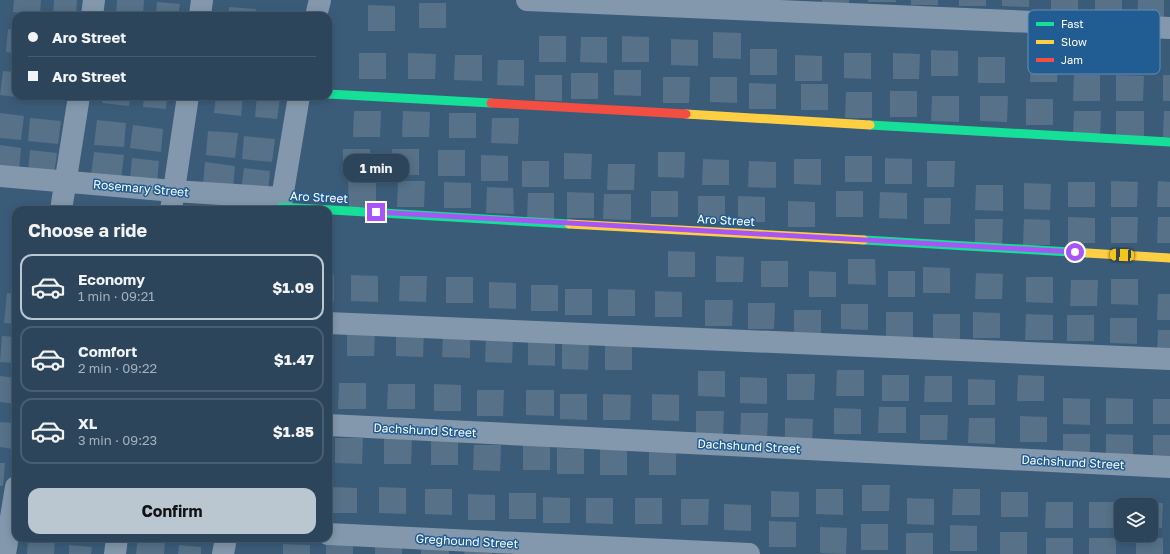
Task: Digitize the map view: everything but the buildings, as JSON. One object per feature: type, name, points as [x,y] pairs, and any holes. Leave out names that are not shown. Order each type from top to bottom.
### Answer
[{"type":"street","points":[[92,12],[94,0]]},
{"type":"street","points":[[200,12],[202,0]]},
{"type":"street","points":[[317,12],[320,0]]},
{"type":"street","points":[[527,0],[1028,22]]},
{"type":"street","points":[[1160,28],[1170,28]]},
{"type":"street","points":[[332,94],[1170,142]]},
{"type":"street","points":[[62,206],[78,100]]},
{"type":"street","points":[[172,200],[187,100]]},
{"type":"street","points":[[281,205],[298,100]]},
{"type":"street","name":"Rosemary Street","points":[[0,176],[66,181],[172,200],[281,205]]},
{"type":"street","name":"Aro Street","points":[[281,205],[298,206]]},
{"type":"street","name":"Aro Street","points":[[332,208],[1170,258]]},
{"type":"street","points":[[332,323],[1170,359]]},
{"type":"street","name":"Dachshund Street","points":[[332,425],[1170,467]]},
{"type":"street","points":[[5,554],[12,511]]},
{"type":"street","name":"Greghound Street","points":[[332,534],[749,554]]},
{"type":"street","points":[[114,554],[116,542]]},
{"type":"street","points":[[223,554],[225,542]]},
{"type":"traffic: fast","points":[[332,94],[491,103]]},
{"type":"traffic: fast","points":[[870,125],[1170,142]]},
{"type":"traffic: fast","points":[[332,210],[569,224]]},
{"type":"traffic: fast","points":[[864,240],[1087,253]]},
{"type":"traffic: slow","points":[[686,114],[870,125]]},
{"type":"traffic: slow","points":[[569,224],[864,240]]},
{"type":"traffic: slow","points":[[1087,253],[1170,258]]},
{"type":"traffic: jam","points":[[491,103],[686,114]]},
{"type":"route","points":[[376,212],[1075,252]]}]
